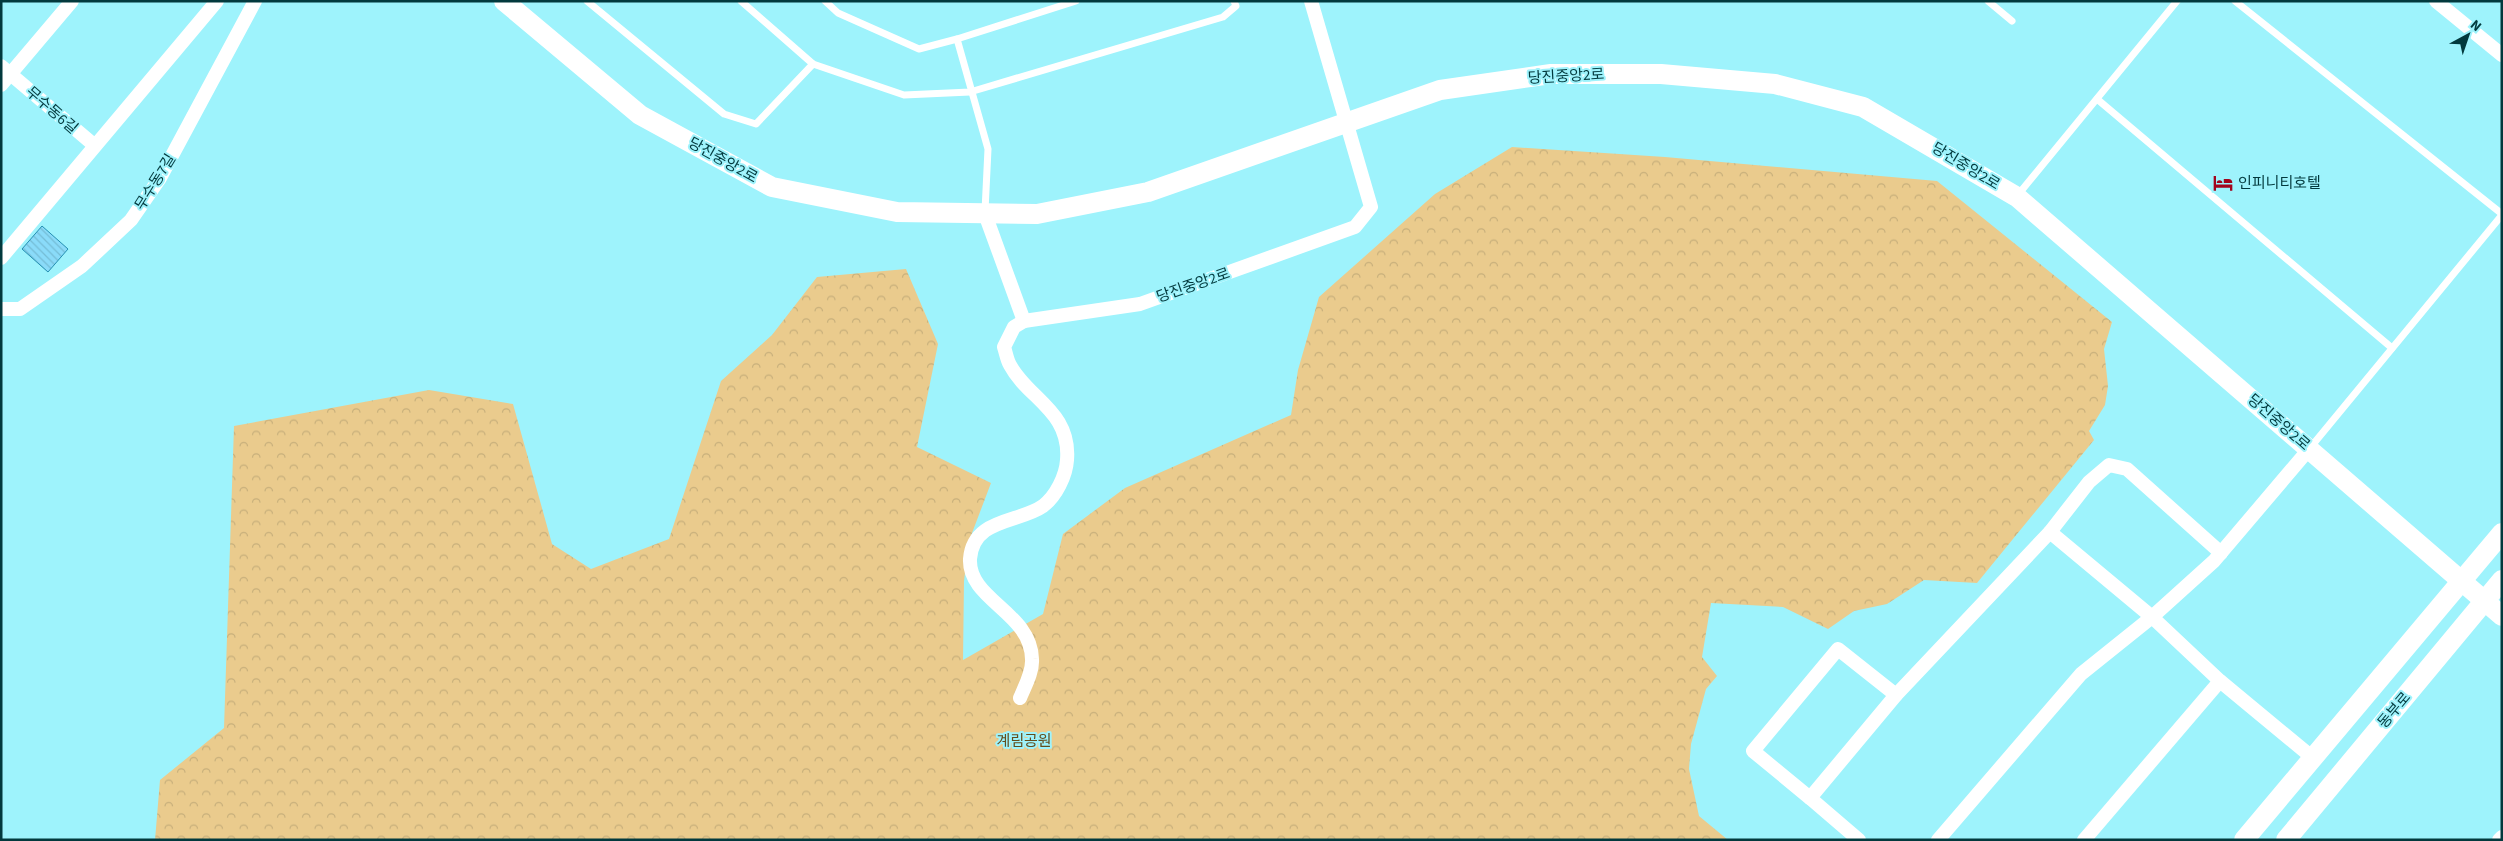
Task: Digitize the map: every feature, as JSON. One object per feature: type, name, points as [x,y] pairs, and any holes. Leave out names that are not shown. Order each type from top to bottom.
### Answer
[{"type":"street","points":[[1,85],[6,70],[72,1]]},
{"type":"street","points":[[1,258],[94,145],[217,1]]},
{"type":"street","name":"무수동7길","points":[[1,309],[20,309],[82,266],[131,220],[160,178],[255,1]]},
{"type":"street","name":"당진중앙2로","points":[[504,1],[640,115],[772,187],[897,212],[1037,214],[1148,192],[1440,90],[1551,74],[1660,74],[1775,84],[1863,107],[2017,197],[2310,448],[2502,616]]},
{"type":"street","points":[[1311,1],[1345,122]]},
{"type":"street","points":[[2436,1],[2502,55]]},
{"type":"street","name":"무수동6길","points":[[6,70],[94,145]]},
{"type":"street","name":"당진중앙2로","points":[[1024,321],[1140,304],[1355,228],[1371,207],[1345,122]]},
{"type":"street","points":[[985,214],[1024,321],[1014,327],[1004,347],[1010,365],[1061,423],[1068,458],[1065,474],[1057,490],[1042,506],[990,527],[977,539],[970,558],[973,575],[981,590],[1011,614],[1028,641],[1032,658],[1029,676],[1020,698]]},
{"type":"street","points":[[1938,840],[2081,674],[2152,617],[2221,552],[2310,448]]},
{"type":"street","points":[[1810,798],[1896,695],[2050,532],[2089,482],[2109,465],[2127,469],[2221,552]]},
{"type":"street","points":[[2050,532],[2152,617],[2220,681],[2313,758]]},
{"type":"street","points":[[2244,840],[2502,533]]},
{"type":"street","name":"동부로","points":[[2286,840],[2502,580]]},
{"type":"street","points":[[1859,840],[1753,751],[1838,649],[1896,695]]},
{"type":"street","points":[[2084,840],[2220,681]]},
{"type":"street","points":[[2499,840],[2502,837]]},
{"type":"lane","points":[[587,1],[724,114],[756,124],[814,64]]},
{"type":"lane","points":[[741,1],[814,64],[904,95],[970,92],[1223,18],[1236,6],[1234,1]]},
{"type":"lane","points":[[825,1],[838,13],[919,49],[1076,1]]},
{"type":"lane","points":[[1988,1],[2012,21]]},
{"type":"lane","points":[[2017,197],[2177,1]]},
{"type":"lane","points":[[2234,1],[2502,215],[2310,448]]},
{"type":"lane","points":[[956,39],[988,149],[985,214]]},
{"type":"lane","points":[[2097,99],[2392,348]]},
{"type":"green space","name":"계림공원","points":[[1512,147],[1665,157],[1937,181],[2112,322],[2104,349],[2108,386],[2105,405],[2089,431],[2094,440],[1977,583],[1924,580],[1887,604],[1854,611],[1828,629],[1783,607],[1711,603],[1702,657],[1717,676],[1706,689],[1691,744],[1689,769],[1699,816],[1728,840],[155,840],[160,780],[224,728],[234,426],[429,390],[513,404],[552,544],[591,569],[669,539],[721,381],[772,335],[817,277],[906,269],[938,344],[917,447],[991,483],[969,541],[964,581],[963,660],[1043,614],[1063,534],[1125,488],[1291,415],[1298,370],[1319,297],[1435,194]]},
{"type":"building","points":[[42,226],[68,249],[48,272],[22,249]]},
{"type":"place","name":"인피니티호텔","points":[[2223,183]]}]
